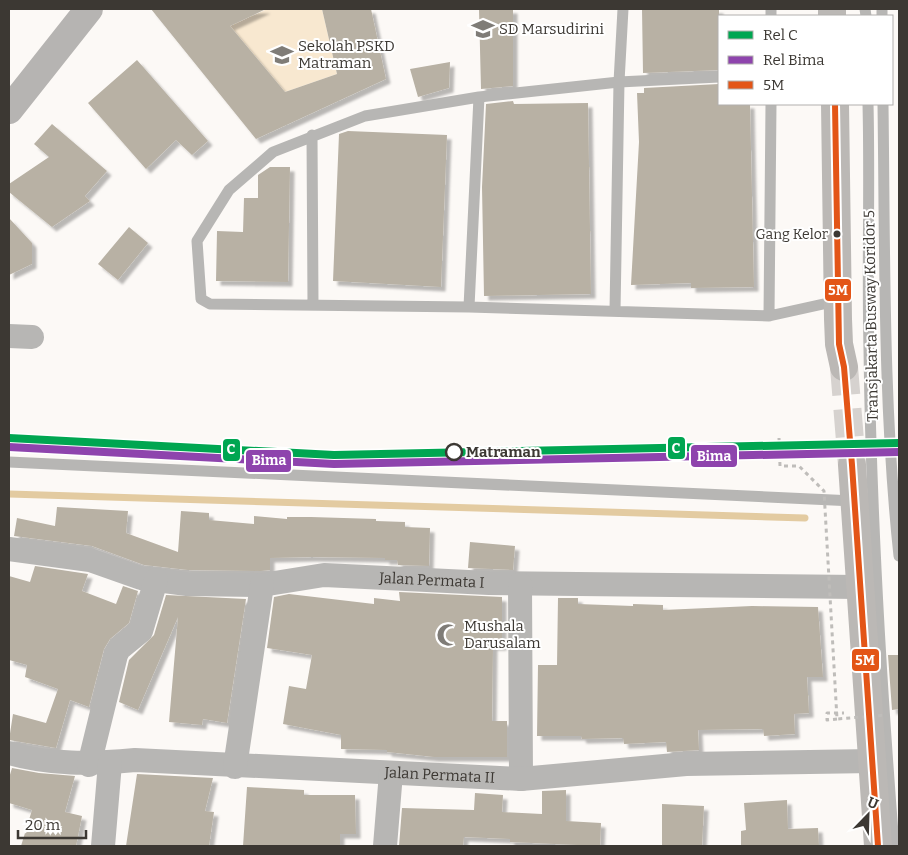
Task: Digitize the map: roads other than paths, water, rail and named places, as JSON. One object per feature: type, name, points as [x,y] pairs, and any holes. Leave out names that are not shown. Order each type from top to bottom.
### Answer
[{"type":"main road","points":[[835,105],[839,333]]},
{"type":"main road","points":[[852,465],[878,846]]},
{"type":"street","points":[[9,110],[89,9]]},
{"type":"street","points":[[9,336],[32,337]]},
{"type":"street","name":"Jalan Permata I","points":[[9,549],[30,550],[50,556],[90,560],[141,578],[186,584],[262,585],[324,575],[520,584],[860,587]]},
{"type":"street","points":[[103,846],[99,764],[116,655],[119,649],[141,631],[156,580]]},
{"type":"street","points":[[520,584],[521,779]]},
{"type":"street","points":[[235,766],[262,585]]},
{"type":"street","name":"Jalan Permata II","points":[[9,753],[36,761],[99,764],[135,760],[521,779],[686,764],[873,762]]},
{"type":"street","points":[[385,846],[391,773]]},
{"type":"lane","points":[[615,311],[623,9]]},
{"type":"lane","points":[[718,77],[620,82],[479,97],[365,116],[312,135],[273,152],[229,190],[197,241],[201,299],[210,304],[313,303],[769,316],[839,333]]},
{"type":"lane","points":[[469,307],[479,97]]},
{"type":"lane","points":[[769,316],[771,105]]},
{"type":"lane","name":"Transjakarta Busway Koridor 5","points":[[868,105],[869,351],[874,519],[880,665],[894,846]]},
{"type":"lane","name":"Transjakarta Busway Koridor 5","points":[[883,105],[885,331],[892,487],[899,556]]},
{"type":"lane","points":[[312,135],[313,303]]},
{"type":"lane","points":[[9,462],[854,501]]},
{"type":"waterway","points":[[9,494],[805,518]]},
{"type":"tunnel","points":[[844,367],[852,465]]},
{"type":"rail line","name":"C","points":[[9,438],[334,455],[899,443]]},
{"type":"rail line","name":"Bima","points":[[9,447],[334,464],[899,452]]},
{"type":"place","name":"SD Marsudirini","points":[[483,29]]},
{"type":"place","name":"Sekolah PSKD Matraman","points":[[282,55]]},
{"type":"place","name":"Gang Kelor","points":[[837,234]]},
{"type":"place","name":"Matraman","points":[[454,452]]},
{"type":"place","name":"Mushala Darusalam","points":[[448,635]]}]
